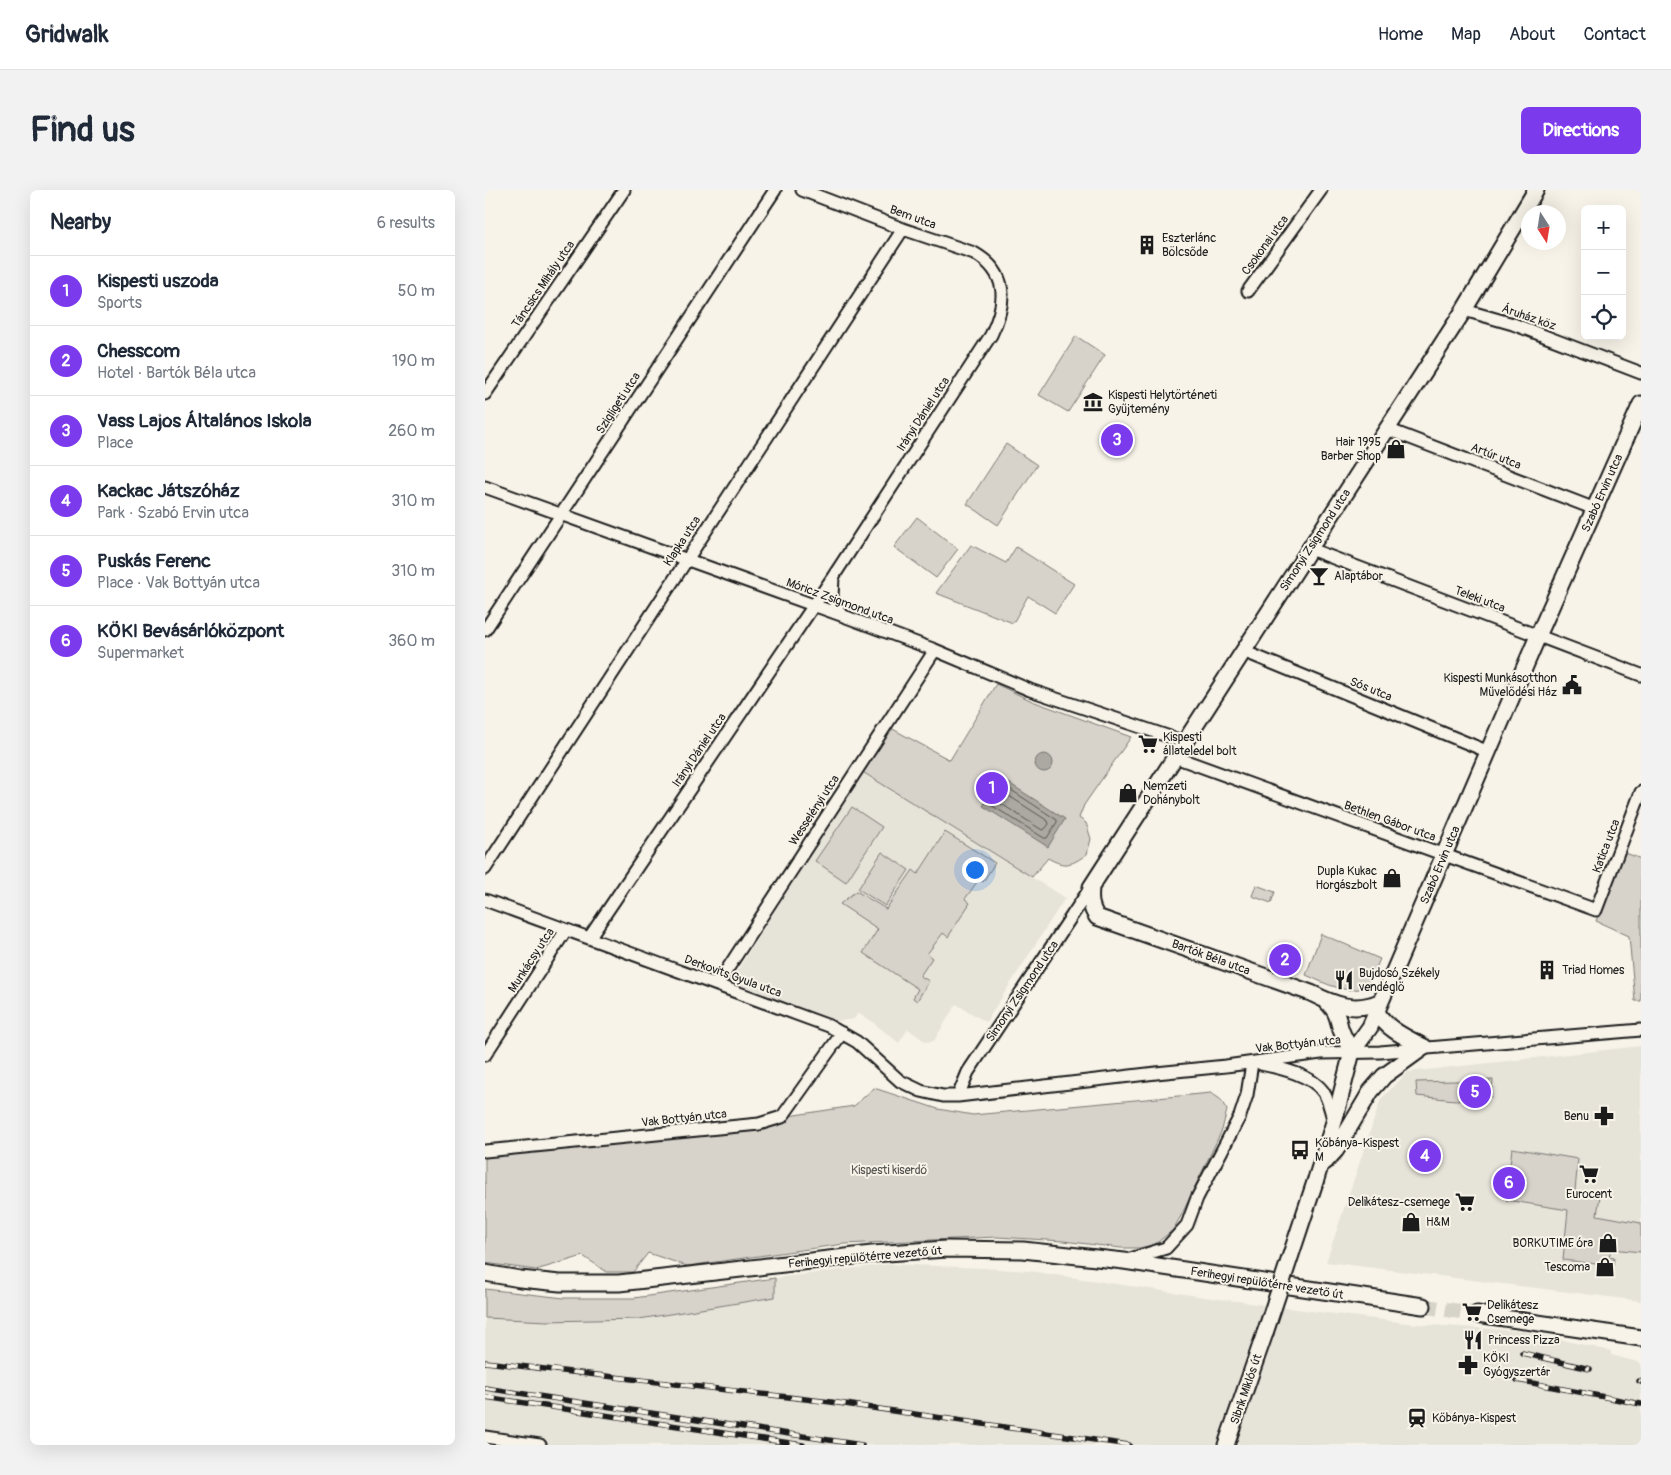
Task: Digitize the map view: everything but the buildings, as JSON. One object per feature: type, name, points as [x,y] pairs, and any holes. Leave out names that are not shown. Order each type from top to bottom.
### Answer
[{"type":"main road","name":"Simonyi Zsigmond utca","points":[[1091,887],[1464,310],[1536,190]]},
{"type":"main road","name":"Szabó Ervin utca","points":[[1265,1334],[1319,1172],[1352,1052],[1370,1027],[1538,636],[1641,404]]},
{"type":"main road","name":"Bartók Béla utca","points":[[1091,887],[1090,901],[1097,917],[1311,993],[1327,1002],[1355,1007],[1379,1006]]},
{"type":"main road","points":[[1327,1002],[1335,1010],[1339,1018],[1340,1027],[1352,1052]]},
{"type":"main road","points":[[1319,1172],[1336,1150],[1371,1091],[1384,1076],[1424,1047],[1388,1026],[1381,1019],[1379,1006]]},
{"type":"main road","name":"Ferihegyi repülőtérre vezető út","points":[[485,1273],[520,1279],[560,1282],[619,1283],[872,1254],[946,1249],[1023,1250],[1124,1260],[1423,1306]]},
{"type":"main road","points":[[1477,1314],[1641,1338]]},
{"type":"main road","name":"Sibrik Miklós út","points":[[1226,1445],[1265,1334]]},
{"type":"street","name":"Táncsics Mihály utca","points":[[485,394],[624,190]]},
{"type":"street","name":"Szigligeti utca","points":[[485,630],[775,190]]},
{"type":"street","name":"Bem utca","points":[[802,190],[903,229],[974,253],[995,270],[1002,286]]},
{"type":"street","name":"Csokonai utca","points":[[1248,291],[1321,190]]},
{"type":"street","name":"Klapka utca","points":[[485,869],[903,229]]},
{"type":"street","name":"Irányi Dániel utca","points":[[589,938],[833,576],[991,335],[997,324],[1003,299],[1002,286]]},
{"type":"street","name":"Áruház köz","points":[[1464,310],[1513,324],[1641,373]]},
{"type":"street","name":"Artúr utca","points":[[1387,429],[1595,509]]},
{"type":"street","name":"Móricz Zsigmond utca","points":[[485,487],[935,650],[1030,690],[1185,742]]},
{"type":"street","name":"Teleki utca","points":[[1310,549],[1641,675]]},
{"type":"street","points":[[833,576],[832,597],[841,615]]},
{"type":"street","name":"Wesselényi utca","points":[[717,985],[935,650]]},
{"type":"street","name":"Sós utca","points":[[1243,652],[1489,752]]},
{"type":"street","name":"Bethlen Gábor utca","points":[[1175,758],[1596,910]]},
{"type":"street","name":"Katica utca","points":[[1596,910],[1641,792]]},
{"type":"street","name":"Simonyi Zsigmond utca","points":[[958,1096],[968,1072],[1091,887]]},
{"type":"street","name":"Derkovits Gyula utca","points":[[485,900],[829,1026],[857,1042],[900,1080],[921,1091],[943,1096],[958,1096]]},
{"type":"street","name":"Munkácsy utca","points":[[485,1055],[566,930]]},
{"type":"street","name":"Vak Bottyán utca","points":[[958,1096],[1252,1063],[1321,1053],[1380,1052],[1641,1030]]},
{"type":"street","name":"Vak Bottyán utca","points":[[485,1151],[759,1124],[782,1117],[841,1033]]},
{"type":"street","points":[[1124,1260],[1166,1248],[1187,1225],[1197,1198],[1240,1116],[1247,1095],[1252,1063],[1275,1067],[1312,1080],[1324,1093],[1334,1122]]},
{"type":"street","points":[[1535,1321],[1641,1346]]},
{"type":"street","points":[[485,1436],[539,1445]]},
{"type":"shaded area","points":[[861,771],[1065,898],[986,1022],[956,1004],[934,1041],[926,1042],[908,1029],[899,1043],[858,1013],[854,1019],[839,1021],[791,1007],[730,982]]},
{"type":"shaded area","points":[[1641,1046],[1641,1301],[1326,1262],[1381,1099],[1408,1072]]},
{"type":"shaded area","points":[[890,1264],[1029,1271],[1204,1297],[1415,1324],[1523,1331],[1611,1351],[1611,1355],[1641,1363],[1641,1445],[485,1445],[485,1318],[547,1321],[639,1319],[775,1297],[775,1278]]},
{"type":"green space","points":[[1076,336],[1105,355],[1068,412],[1039,395]]},
{"type":"green space","points":[[1006,444],[1037,465],[998,525],[967,504]]},
{"type":"green space","points":[[917,517],[958,549],[936,578],[894,547]]},
{"type":"green space","points":[[971,545],[1006,563],[1016,547],[1074,584],[1055,613],[1028,596],[1013,623],[936,593]]},
{"type":"green space","points":[[996,684],[1032,701],[1131,737],[1084,805],[1079,818],[1086,823],[1091,839],[1087,854],[1077,861],[1068,864],[1059,863],[1048,858],[1032,877],[861,771],[889,727],[950,760]]},
{"type":"green space","points":[[852,807],[882,827],[846,882],[815,861]]},
{"type":"green space","points":[[945,832],[995,863],[983,882],[979,879],[965,899],[970,903],[948,937],[943,933],[927,954],[932,958],[920,976],[929,981],[917,1001],[913,998],[918,989],[863,953],[878,929],[840,904],[856,891],[886,909],[913,870],[918,874]]},
{"type":"green space","points":[[882,852],[909,870],[885,906],[858,889]]},
{"type":"green space","points":[[1623,852],[1641,859],[1641,1001],[1635,1001],[1629,936],[1596,921]]},
{"type":"green space","points":[[1256,885],[1275,892],[1271,903],[1252,896]]},
{"type":"green space","points":[[1321,934],[1380,959],[1372,977],[1365,986],[1359,989],[1343,989],[1306,975]]},
{"type":"green space","points":[[1493,1080],[1491,1097],[1481,1096],[1477,1089],[1471,1089],[1465,1101],[1417,1096],[1416,1082]]},
{"type":"green space","name":"Kispesti kiserdő","points":[[874,1088],[938,1109],[973,1115],[1211,1093],[1220,1099],[1227,1110],[1222,1130],[1182,1214],[1173,1230],[1154,1245],[1139,1248],[1121,1248],[1063,1241],[997,1237],[844,1244],[687,1266],[648,1253],[633,1272],[607,1272],[583,1256],[536,1270],[485,1263],[485,1154],[782,1117],[854,1106]]},
{"type":"green space","points":[[1512,1148],[1578,1159],[1575,1191],[1600,1196],[1597,1215],[1641,1223],[1641,1252],[1611,1249],[1609,1257],[1614,1258],[1613,1266],[1563,1260],[1568,1210],[1506,1200]]},
{"type":"green space","points":[[775,1278],[775,1297],[639,1319],[547,1321],[485,1318],[485,1289],[564,1298],[634,1298]]},
{"type":"water","points":[[1044,754],[1050,757],[1053,763],[1050,769],[1044,772],[1038,769],[1035,763],[1038,757]]},
{"type":"water","points":[[1001,778],[1065,819],[1048,847],[983,806]]},
{"type":"tunnel","points":[[1423,1306],[1477,1314]]},
{"type":"railway","points":[[1522,1353],[1590,1369]]},
{"type":"railway","points":[[485,1362],[831,1402],[1129,1445]]},
{"type":"railway","points":[[1517,1380],[1641,1404]]},
{"type":"railway","points":[[485,1388],[862,1445]]},
{"type":"railway","points":[[485,1397],[803,1445]]},
{"type":"place","name":"Eszterlánc Bölcsőde","points":[[1147,245]]},
{"type":"place","name":"Kispesti Helytörténeti Gyűjtemény","points":[[1093,402]]},
{"type":"place","name":"Vass Lajos Általános Iskola","points":[[1117,440]]},
{"type":"place","name":"Hair 1995 Barber Shop","points":[[1396,449]]},
{"type":"place","name":"Alaptábor","points":[[1319,576]]},
{"type":"place","name":"Kispesti Munkásotthon Művelődési Ház","points":[[1572,685]]},
{"type":"place","name":"Kispesti állateledel bolt","points":[[1148,744]]},
{"type":"place","name":"Kispesti uszoda","points":[[992,788]]},
{"type":"place","name":"Nemzeti Dohánybolt","points":[[1128,793]]},
{"type":"place","name":"Dupla Kukac Horgászbolt","points":[[1392,878]]},
{"type":"place","name":"Chesscom","points":[[1285,960]]},
{"type":"place","name":"Triad Homes","points":[[1547,970]]},
{"type":"place","name":"Bujdosó Székely vendéglő","points":[[1344,980]]},
{"type":"place","name":"Puskás Ferenc","points":[[1475,1092]]},
{"type":"place","name":"Benu","points":[[1604,1116]]},
{"type":"place","name":"Kőbánya-Kispest M","points":[[1300,1150]]},
{"type":"place","name":"Kackac Játszóház","points":[[1425,1156]]},
{"type":"place","name":"Eurocent","points":[[1589,1174]]},
{"type":"place","name":"KÖKI Bevásárlóközpont","points":[[1509,1183]]},
{"type":"place","name":"Delikátesz-csemege","points":[[1465,1202]]},
{"type":"place","name":"H&M","points":[[1411,1222]]},
{"type":"place","name":"BORKUTIME óra","points":[[1608,1243]]},
{"type":"place","name":"Tescoma","points":[[1605,1267]]},
{"type":"place","name":"Delikátesz Csemege","points":[[1472,1312]]},
{"type":"place","name":"Princess Pizza","points":[[1473,1340]]},
{"type":"place","name":"KÖKI Gyógyszertár","points":[[1468,1365]]},
{"type":"place","name":"Kőbánya-Kispest","points":[[1417,1418]]}]
